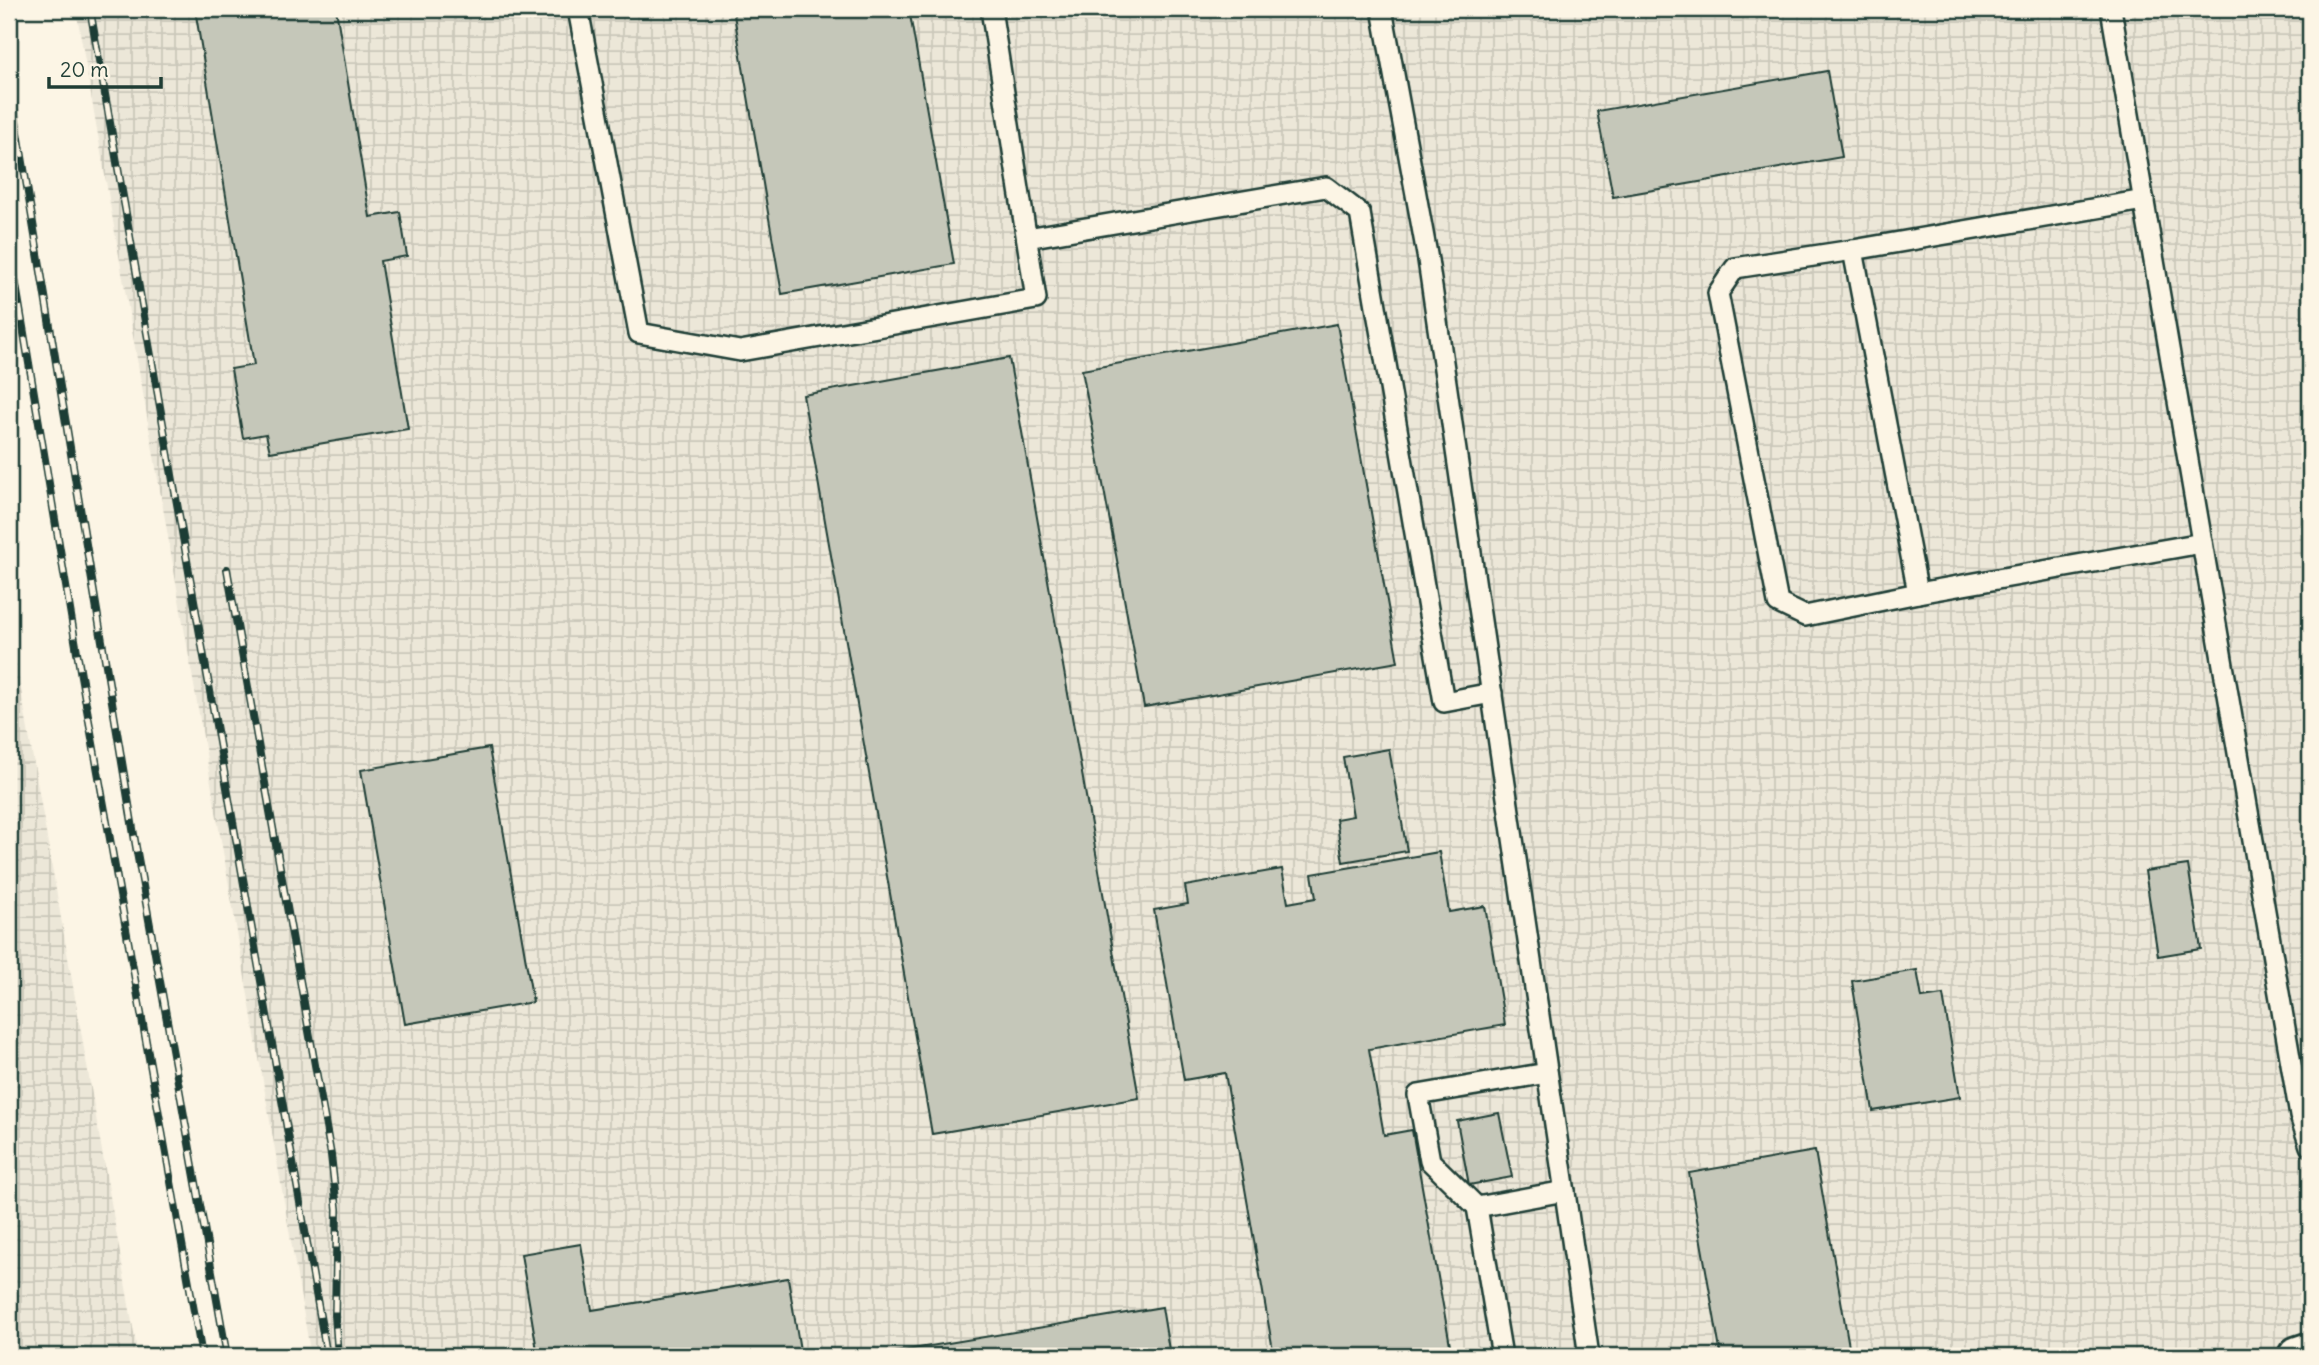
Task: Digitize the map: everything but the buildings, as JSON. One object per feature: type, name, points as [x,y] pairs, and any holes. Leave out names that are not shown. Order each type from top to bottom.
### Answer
[{"type":"main road","points":[[2298,1356],[2310,1352]]},
{"type":"lane","points":[[578,9],[639,333],[740,351],[1036,299],[991,9]]},
{"type":"lane","points":[[1382,9],[1428,260],[1589,1356]]},
{"type":"lane","points":[[2111,9],[2202,542],[2310,1146]]},
{"type":"lane","points":[[1027,238],[1326,187],[1360,213],[1444,702],[1492,693]]},
{"type":"lane","points":[[2144,200],[1735,268],[1718,293],[1778,603],[1805,616],[2202,542]]},
{"type":"lane","points":[[1853,250],[1918,593]]},
{"type":"lane","points":[[1502,1356],[1477,1207],[1430,1161],[1418,1095],[1547,1073]]},
{"type":"lane","points":[[1477,1207],[1565,1191]]},
{"type":"shaded area","points":[[76,9],[2310,9],[2310,1356],[311,1356]]},
{"type":"shaded area","points":[[9,622],[138,1356],[9,1356]]},
{"type":"railway","points":[[90,9],[327,1356]]},
{"type":"railway","points":[[9,78],[136,847],[227,1356]]},
{"type":"railway","points":[[9,243],[81,676],[202,1356]]},
{"type":"railway","points":[[227,569],[331,1155],[337,1209],[335,1315],[338,1356]]}]
